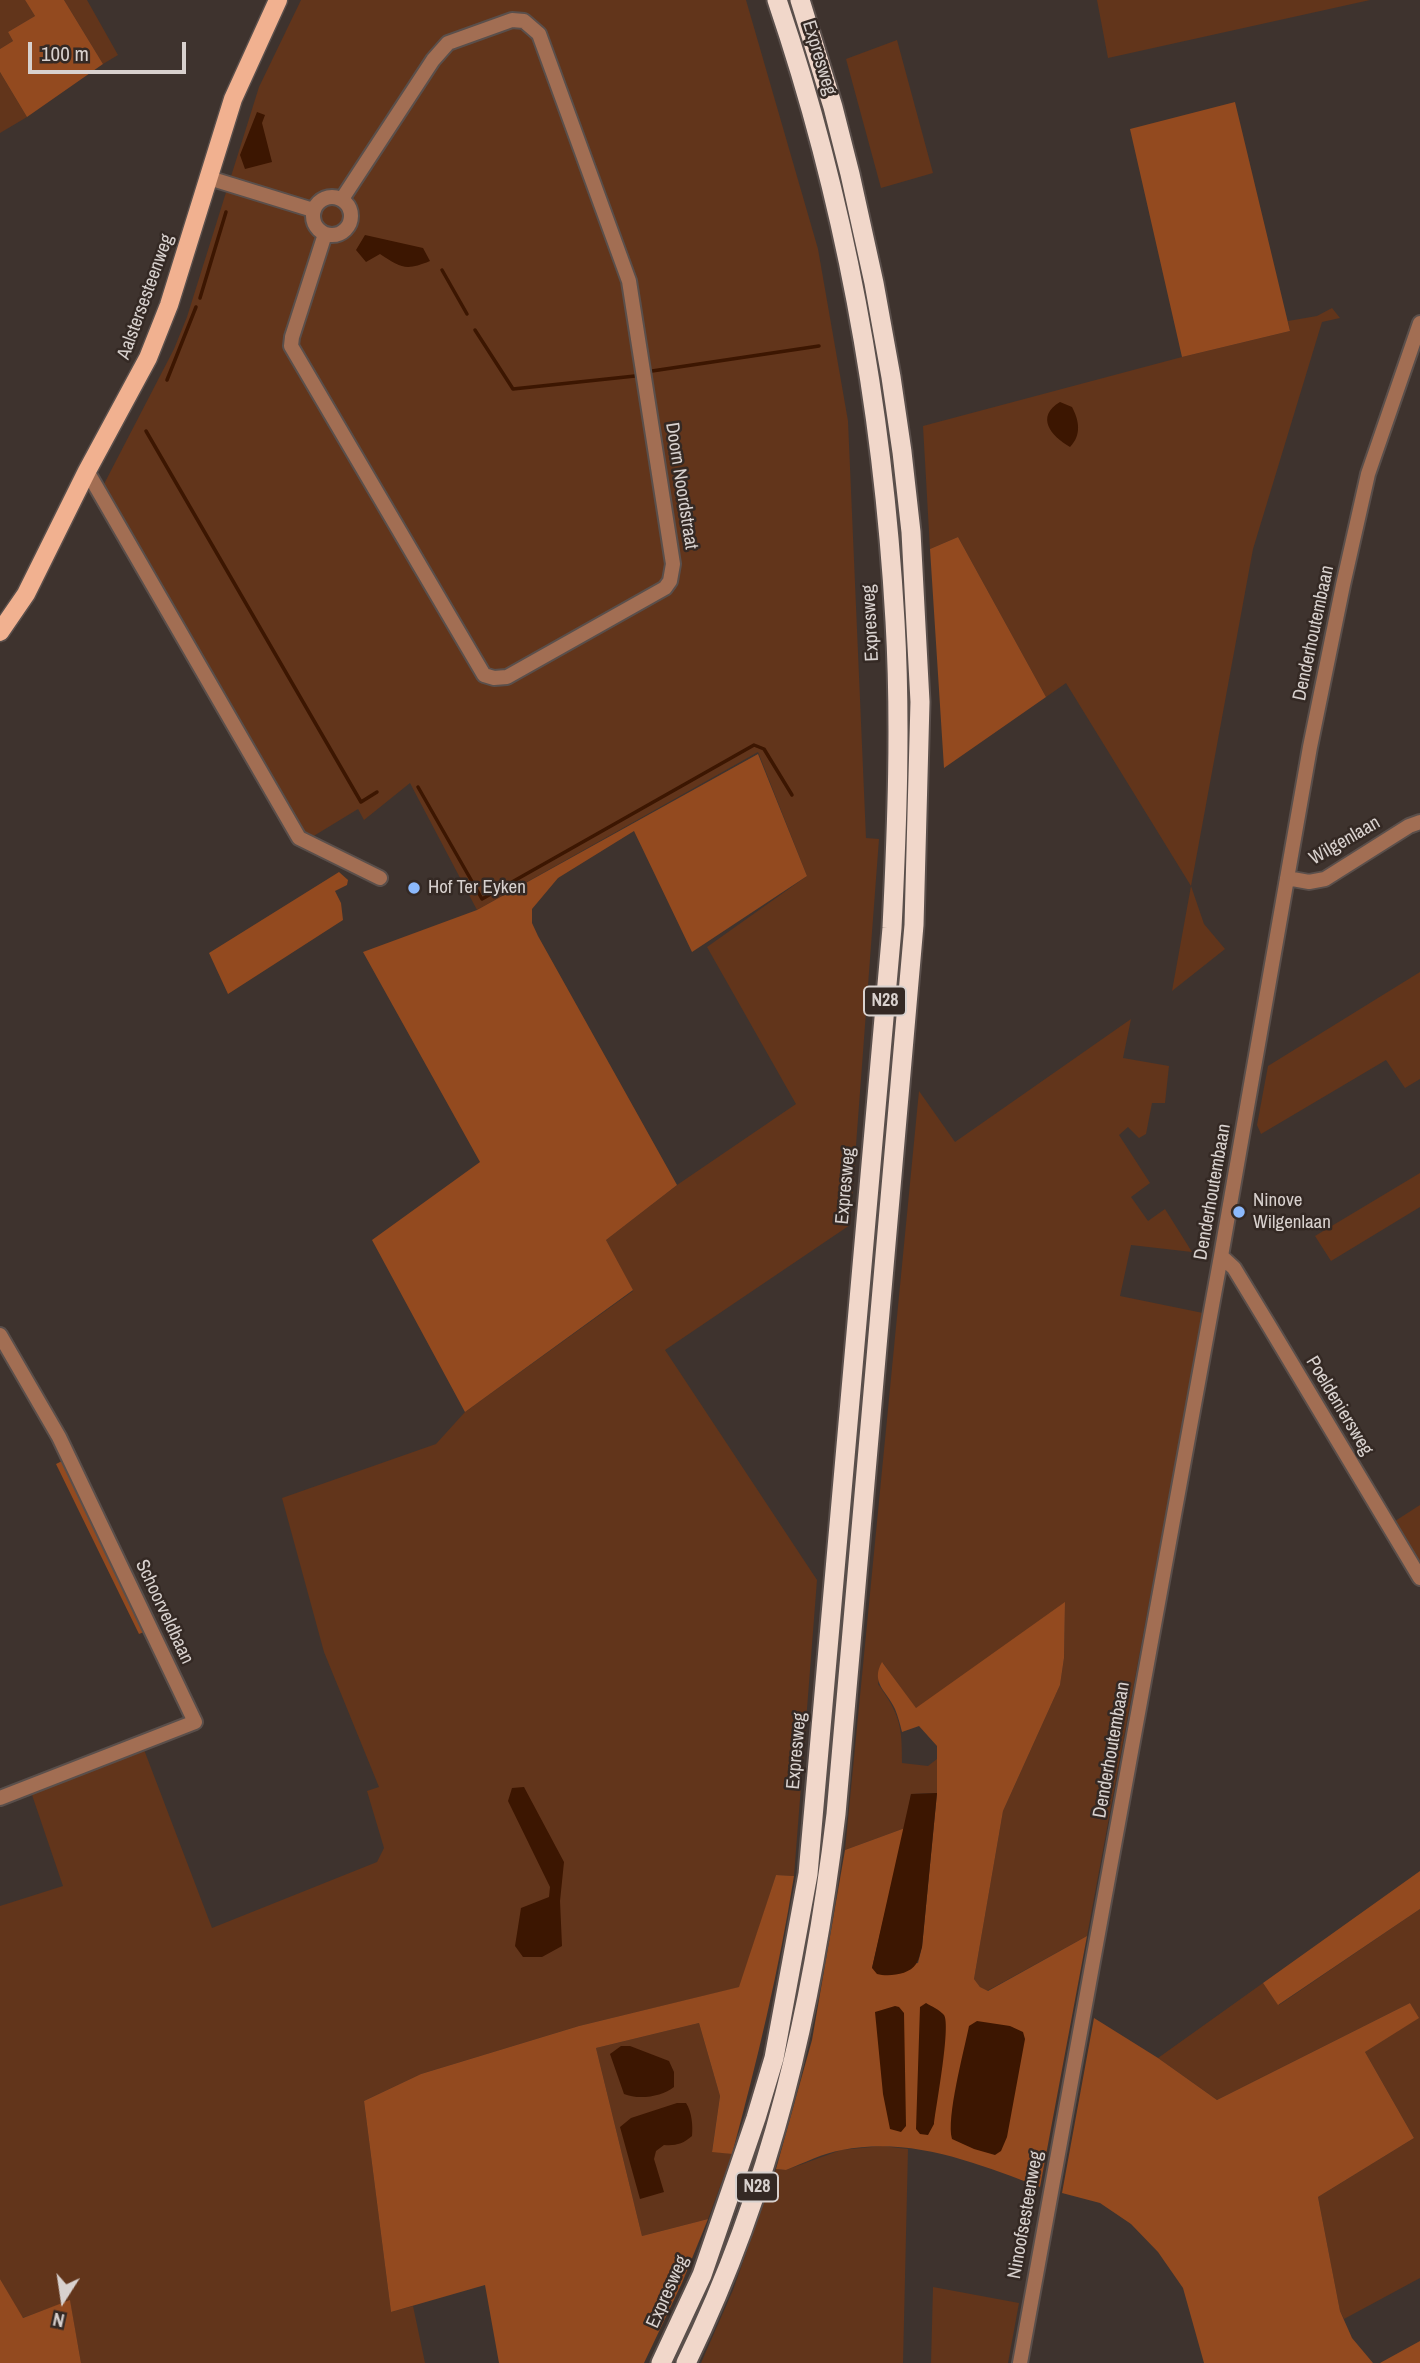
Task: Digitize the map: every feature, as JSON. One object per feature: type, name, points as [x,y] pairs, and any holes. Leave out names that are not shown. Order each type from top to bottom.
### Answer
[{"type":"highway","name":"Expresweg","points":[[661,2363],[702,2275],[774,2059],[808,1874],[892,928],[897,702],[895,623],[879,443],[845,244],[811,110],[777,0]]},
{"type":"highway","name":"Expresweg","points":[[686,2363],[723,2280],[778,2122],[795,2062],[820,1937],[836,1814],[914,925],[920,702],[911,532],[902,452],[865,238],[833,107],[800,0]]},
{"type":"main road","name":"Aalstersesteenweg","points":[[0,632],[26,594],[87,471],[148,358],[169,305],[233,99],[278,0]]},
{"type":"street","name":"Doorn Noordstraat","points":[[325,234],[291,346],[484,675],[494,678],[507,677],[665,587],[670,581],[673,564],[629,281],[538,34],[524,21],[512,20],[448,43],[433,60],[342,200]]},
{"type":"street","points":[[209,178],[313,210]]},
{"type":"street","points":[[327,197],[342,200],[351,212],[348,226],[338,234],[325,234],[315,225],[313,210],[327,197]]},
{"type":"street","name":"Denderhoutembaan","points":[[1071,2074],[1221,1256],[1310,747],[1342,585],[1368,474],[1420,323]]},
{"type":"street","points":[[87,471],[299,838],[380,878]]},
{"type":"street","name":"Wilgenlaan","points":[[1287,878],[1308,882],[1325,879],[1409,826],[1420,822]]},
{"type":"street","name":"Poeldeniersweg","points":[[1221,1256],[1234,1268],[1420,1578]]},
{"type":"street","name":"Schoorveldbaan","points":[[0,1335],[59,1437],[195,1721],[0,1798]]},
{"type":"street","name":"Ninoofsesteenweg","points":[[1020,2363],[1071,2074]]},
{"type":"shaded area","points":[[0,0],[25,0],[35,16],[8,32],[13,41],[0,49]]},
{"type":"shaded area","points":[[25,0],[64,0],[103,64],[27,117],[0,72],[0,49],[13,41],[8,32],[35,16]]},
{"type":"shaded area","points":[[64,0],[87,0],[118,55],[103,64]]},
{"type":"shaded area","points":[[301,0],[746,0],[818,249],[848,421],[866,838],[879,839],[850,1225],[665,1350],[817,1580],[794,1876],[776,1875],[740,1987],[579,2026],[421,2074],[364,2101],[391,2312],[413,2306],[425,2363],[81,2363],[70,2301],[22,2318],[0,2279],[0,1906],[63,1886],[31,1792],[143,1747],[212,1928],[377,1862],[384,1848],[367,1791],[379,1787],[324,1652],[282,1498],[436,1444],[465,1412],[633,1291],[606,1240],[677,1185],[796,1104],[707,947],[807,876],[758,752],[477,910],[410,783],[364,820],[358,809],[312,837],[302,832],[103,486],[174,349],[187,317],[259,87]]},
{"type":"shaded area","points":[[1097,0],[1370,0],[1108,58]]},
{"type":"shaded area","points":[[897,40],[933,173],[881,188],[846,59]]},
{"type":"shaded area","points":[[0,72],[27,117],[0,133]]},
{"type":"shaded area","points":[[1235,102],[1290,331],[1182,357],[1130,129]]},
{"type":"shaded area","points":[[257,112],[265,115],[262,123],[272,162],[245,169],[240,155]]},
{"type":"shaded area","points":[[365,235],[423,248],[430,261],[409,267],[380,254],[366,262],[356,250]]},
{"type":"shaded area","points":[[1332,308],[1340,318],[1322,322],[1253,549],[1191,886],[1066,683],[1046,697],[958,537],[930,549],[923,426],[1290,331],[1288,321],[1317,316]]},
{"type":"shaded area","points":[[1060,402],[1072,407],[1078,422],[1078,432],[1070,447],[1048,426],[1048,414]]},
{"type":"shaded area","points":[[958,537],[1046,697],[944,768],[930,549]]},
{"type":"shaded area","points":[[758,754],[807,876],[692,952],[634,831],[558,878],[532,909],[532,923],[538,936],[677,1185],[606,1240],[633,1290],[465,1412],[372,1240],[480,1162],[363,952],[477,910]]},
{"type":"shaded area","points":[[339,872],[348,880],[347,885],[335,891],[341,903],[343,920],[228,994],[209,953]]},
{"type":"shaded area","points":[[1191,886],[1204,924],[1225,949],[1172,991]]},
{"type":"shaded area","points":[[1420,972],[1420,1079],[1405,1088],[1386,1060],[1261,1134],[1257,1125],[1268,1066]]},
{"type":"shaded area","points":[[1131,1019],[1123,1058],[1169,1066],[1165,1103],[1152,1103],[1146,1134],[1139,1138],[1128,1127],[1119,1135],[1150,1183],[1131,1197],[1148,1221],[1165,1209],[1192,1252],[1131,1245],[1120,1296],[1203,1313],[1087,1936],[987,1991],[974,1979],[1003,1811],[1060,1685],[1064,1658],[1065,1603],[916,1709],[883,1663],[878,1684],[898,1721],[902,1763],[928,1766],[937,1759],[937,1793],[911,1794],[905,1828],[845,1850],[919,1091],[955,1142]]},
{"type":"shaded area","points":[[1420,1173],[1420,1207],[1331,1261],[1315,1236]]},
{"type":"shaded area","points":[[66,1459],[151,1629],[139,1634],[56,1464]]},
{"type":"shaded area","points":[[1420,1505],[1420,1567],[1392,1523]]},
{"type":"shaded area","points":[[1065,1602],[1064,1658],[1060,1685],[1003,1811],[974,1979],[980,1987],[988,1991],[1087,1936],[1040,2187],[943,2154],[893,2146],[842,2150],[786,2170],[776,2169],[812,2040],[845,1850],[905,1828],[872,1968],[918,1963],[922,1947],[937,1793],[937,1746],[919,1726],[902,1732],[895,1709],[879,1681],[882,1662],[916,1708]]},
{"type":"shaded area","points":[[524,1787],[564,1862],[560,1901],[562,1946],[542,1957],[523,1957],[515,1946],[521,1908],[549,1897],[550,1887],[508,1801],[512,1788]]},
{"type":"shaded area","points":[[937,1793],[919,1958],[913,1968],[903,1973],[877,1974],[872,1968],[911,1794]]},
{"type":"shaded area","points":[[1420,1871],[1420,1909],[1278,2005],[1263,1983]]},
{"type":"shaded area","points":[[776,1875],[794,1876],[767,2016],[732,2154],[712,2152],[720,2096],[699,2023],[596,2048],[642,2236],[708,2219],[682,2283],[644,2363],[499,2363],[485,2285],[391,2312],[364,2101],[421,2074],[579,2026],[739,1987]]},
{"type":"shaded area","points":[[1420,1909],[1420,2278],[1344,2319],[1340,2311],[1318,2197],[1414,2138],[1365,2052],[1418,2018],[1410,2003],[1217,2100],[1158,2058],[1263,1983],[1279,2005]]},
{"type":"shaded area","points":[[926,2003],[942,2013],[946,2022],[934,2124],[928,2135],[920,2134],[916,2129],[920,2007]]},
{"type":"shaded area","points":[[1410,2003],[1419,2018],[1365,2052],[1414,2138],[1318,2197],[1340,2311],[1352,2338],[1373,2363],[1204,2363],[1183,2288],[1158,2252],[1131,2224],[1100,2203],[1062,2193],[1094,2018],[1158,2058],[1217,2100]]},
{"type":"shaded area","points":[[895,2006],[904,2013],[906,2126],[901,2132],[890,2129],[883,2094],[875,2012]]},
{"type":"shaded area","points":[[977,2021],[1010,2026],[1023,2032],[1025,2039],[1007,2137],[1001,2151],[995,2155],[952,2139],[951,2116],[960,2067],[969,2026]]},
{"type":"shaded area","points":[[699,2023],[720,2096],[712,2151],[732,2154],[708,2219],[642,2236],[596,2048]]},
{"type":"shaded area","points":[[621,2046],[630,2046],[669,2061],[674,2072],[674,2087],[650,2097],[624,2094],[610,2054]]},
{"type":"shaded area","points":[[677,2103],[686,2103],[688,2107],[692,2119],[692,2136],[679,2144],[664,2145],[656,2151],[654,2159],[664,2192],[640,2199],[620,2127],[631,2118]]},
{"type":"shaded area","points":[[882,2146],[908,2149],[903,2363],[701,2363],[733,2290],[776,2169],[786,2170],[841,2150]]},
{"type":"shaded area","points":[[0,2279],[23,2318],[70,2300],[81,2363],[0,2363]]},
{"type":"shaded area","points":[[933,2287],[1019,2303],[1008,2363],[931,2363]]},
{"type":"shaded area","points":[[1420,2341],[1420,2363],[1380,2363]]},
{"type":"waterway","points":[[200,298],[226,212]]},
{"type":"waterway","points":[[442,270],[467,314]]},
{"type":"waterway","points":[[167,380],[196,307]]},
{"type":"waterway","points":[[475,330],[513,389],[635,376]]},
{"type":"waterway","points":[[652,371],[819,346]]},
{"type":"waterway","points":[[146,431],[361,802],[377,792]]},
{"type":"waterway","points":[[418,787],[482,899],[754,745],[764,749],[792,795]]},
{"type":"place","name":"Hof Ter Eyken","points":[[414,888]]},
{"type":"place","name":"Ninove Wilgenlaan","points":[[1239,1212]]}]
